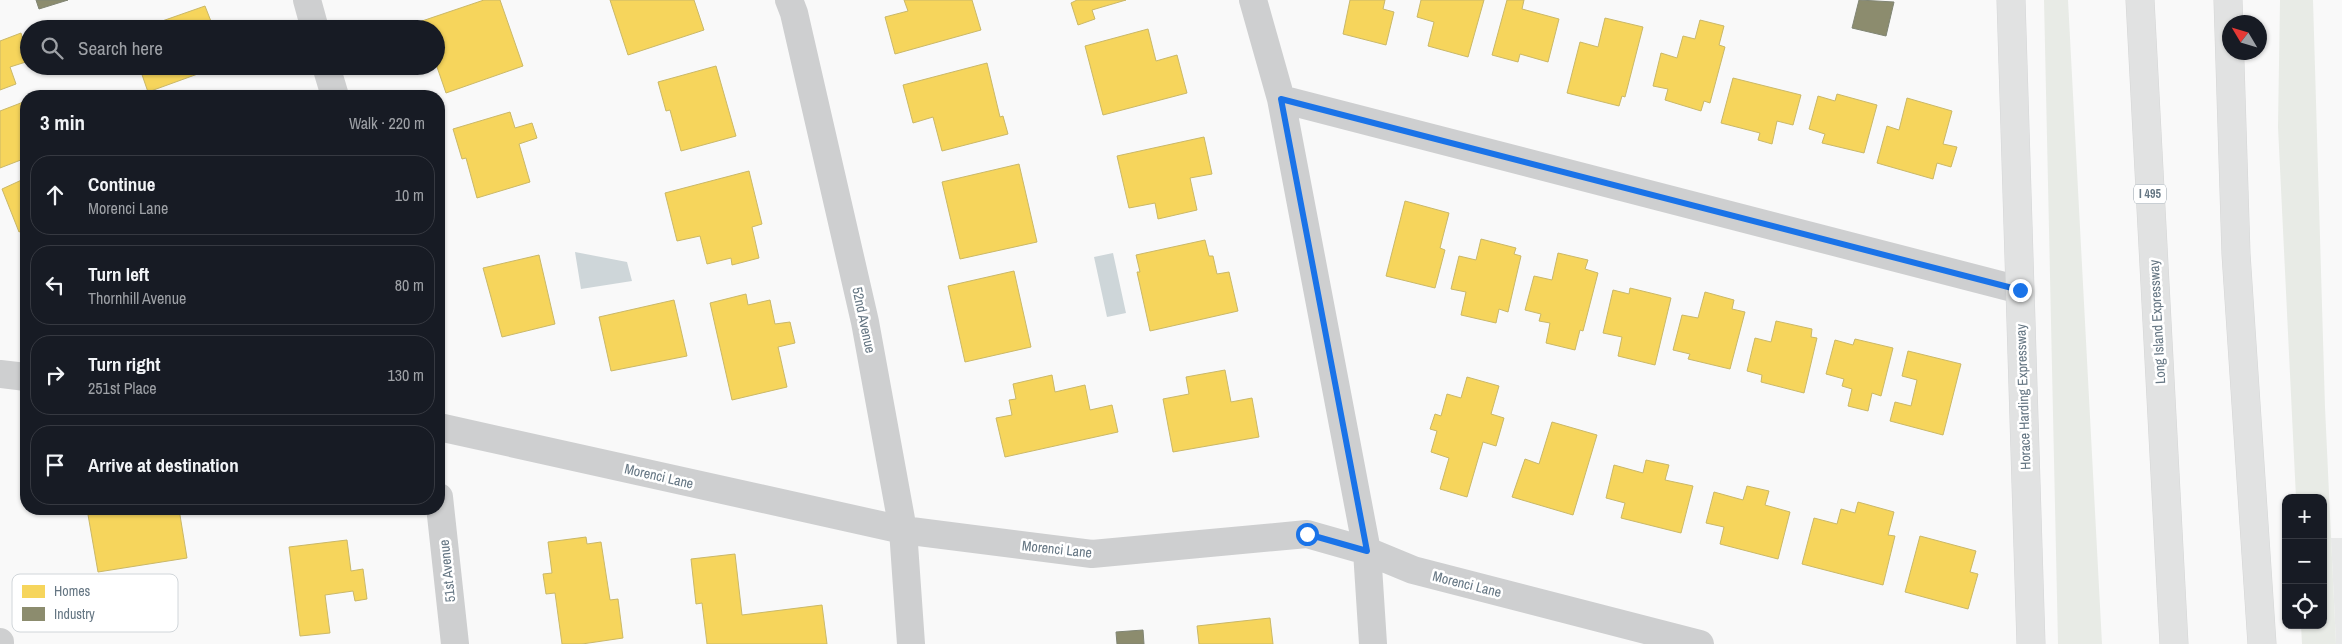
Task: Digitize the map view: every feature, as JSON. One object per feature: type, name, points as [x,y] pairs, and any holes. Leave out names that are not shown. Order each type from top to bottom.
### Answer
[{"type":"main road","name":"Horace Harding Expressway","points":[[2011,0],[2031,644]]},
{"type":"main road","name":"Long Island Expressway","points":[[2140,0],[2174,644]]},
{"type":"main road","points":[[2228,0],[2236,254],[2262,644]]},
{"type":"main road","points":[[2246,15],[2247,0]]},
{"type":"main road","points":[[2236,254],[2245,60]]},
{"type":"street","points":[[307,0],[313,20]]},
{"type":"street","name":"52nd Avenue","points":[[789,0],[794,13],[866,322],[903,530],[912,644]]},
{"type":"street","points":[[1253,0],[1281,99],[1367,551],[1373,644]]},
{"type":"street","points":[[329,75],[333,90]]},
{"type":"street","points":[[1281,99],[2020,290]]},
{"type":"street","points":[[0,374],[20,376]]},
{"type":"street","name":"Morenci Lane","points":[[445,428],[903,530],[1092,554],[1307,534],[1367,551],[1413,570],[1700,644]]},
{"type":"street","name":"51st Avenue","points":[[441,515],[455,644]]},
{"type":"shaded area","points":[[2044,0],[2068,0],[2102,644],[2058,644]]},
{"type":"shaded area","points":[[2280,0],[2313,0],[2325,407],[2336,644],[2302,644],[2301,629],[2327,629],[2327,494],[2296,494],[2278,127]]},
{"type":"shaded area","points":[[575,252],[627,262],[632,281],[581,289]]},
{"type":"shaded area","points":[[1113,253],[1126,313],[1107,317],[1094,257]]},
{"type":"shaded area","points":[[2331,538],[2342,538],[2342,644],[2336,644]]},
{"type":"building: Homes","points":[[484,0],[500,0],[523,66],[446,93],[440,75],[445,75],[445,20],[425,20]]},
{"type":"building: Homes","points":[[610,0],[694,0],[704,30],[628,55]]},
{"type":"building: Homes","points":[[904,0],[972,0],[981,30],[895,54],[885,17],[908,11]]},
{"type":"building: Homes","points":[[1077,0],[1126,0],[1092,10],[1095,19],[1078,25],[1071,3]]},
{"type":"building: Homes","points":[[1350,0],[1385,0],[1383,9],[1394,12],[1386,45],[1343,34]]},
{"type":"building: Homes","points":[[1421,0],[1484,0],[1468,57],[1428,46],[1434,22],[1417,17]]},
{"type":"building: Homes","points":[[1507,0],[1524,0],[1522,9],[1559,19],[1548,62],[1520,54],[1518,62],[1492,55]]},
{"type":"building: Homes","points":[[205,6],[210,20],[165,20]]},
{"type":"building: Homes","points":[[1605,18],[1643,27],[1625,97],[1622,96],[1619,106],[1567,93],[1580,42],[1598,47]]},
{"type":"building: Homes","points":[[1700,20],[1724,26],[1719,45],[1725,47],[1710,103],[1704,101],[1701,111],[1665,100],[1668,89],[1653,86],[1661,53],[1677,58],[1683,36],[1695,39]]},
{"type":"building: Homes","points":[[1148,29],[1156,61],[1177,55],[1187,93],[1103,115],[1085,46]]},
{"type":"building: Homes","points":[[20,33],[20,64],[10,67],[16,84],[0,90],[0,41]]},
{"type":"building: Homes","points":[[987,63],[1000,117],[1003,116],[1008,134],[942,151],[933,117],[913,123],[903,85]]},
{"type":"building: Homes","points":[[716,66],[736,136],[681,151],[670,110],[666,111],[658,82]]},
{"type":"building: Homes","points":[[142,75],[195,75],[154,90],[147,90]]},
{"type":"building: Homes","points":[[1733,78],[1801,95],[1793,125],[1777,121],[1772,144],[1758,140],[1760,133],[1721,123]]},
{"type":"building: Homes","points":[[1837,94],[1877,105],[1864,153],[1822,143],[1825,134],[1809,129],[1818,96],[1835,101]]},
{"type":"building: Homes","points":[[1907,98],[1952,111],[1943,144],[1957,147],[1951,167],[1937,163],[1933,179],[1877,163],[1887,126],[1899,130]]},
{"type":"building: Homes","points":[[20,103],[20,160],[0,168],[0,111]]},
{"type":"building: Homes","points":[[510,112],[515,128],[532,123],[537,138],[519,144],[530,182],[477,198],[466,158],[462,159],[453,129]]},
{"type":"building: Homes","points":[[1204,137],[1212,174],[1190,178],[1197,210],[1158,219],[1155,203],[1129,208],[1117,156]]},
{"type":"building: Homes","points":[[1019,164],[1037,242],[960,259],[942,182]]},
{"type":"building: Homes","points":[[749,171],[762,224],[752,227],[759,258],[732,265],[731,258],[707,264],[700,236],[677,241],[665,193]]},
{"type":"building: Homes","points":[[20,181],[19,232],[2,189]]},
{"type":"building: Homes","points":[[1405,201],[1449,213],[1440,248],[1445,250],[1435,288],[1386,276]]},
{"type":"building: Homes","points":[[1481,239],[1516,248],[1514,254],[1521,256],[1508,312],[1499,309],[1496,323],[1461,315],[1466,292],[1451,289],[1459,256],[1476,260]]},
{"type":"building: Homes","points":[[1205,240],[1209,256],[1213,256],[1217,274],[1229,272],[1238,311],[1150,331],[1137,272],[1140,272],[1136,255]]},
{"type":"building: Homes","points":[[1558,253],[1588,260],[1585,269],[1598,273],[1583,331],[1580,330],[1575,350],[1546,343],[1550,323],[1539,321],[1541,314],[1525,310],[1534,276],[1552,280]]},
{"type":"building: Homes","points":[[539,255],[555,324],[502,337],[483,268]]},
{"type":"building: Homes","points":[[1014,271],[1031,347],[965,362],[948,286]]},
{"type":"building: Homes","points":[[1630,288],[1671,298],[1655,365],[1618,356],[1622,337],[1603,333],[1613,290],[1629,294]]},
{"type":"building: Homes","points":[[1705,292],[1734,300],[1732,309],[1745,312],[1730,369],[1688,359],[1690,354],[1673,350],[1682,315],[1698,318]]},
{"type":"building: Homes","points":[[746,294],[748,305],[770,300],[775,324],[790,322],[795,343],[778,347],[787,387],[732,400],[710,303]]},
{"type":"building: Homes","points":[[674,300],[687,356],[611,371],[599,317]]},
{"type":"building: Homes","points":[[1776,321],[1812,329],[1811,337],[1817,338],[1804,393],[1761,382],[1762,375],[1747,371],[1755,338],[1771,342]]},
{"type":"building: Homes","points":[[1855,339],[1893,348],[1881,396],[1872,393],[1868,411],[1848,406],[1852,389],[1842,386],[1844,379],[1826,374],[1835,340],[1853,345]]},
{"type":"building: Homes","points":[[1908,351],[1961,364],[1943,435],[1890,421],[1895,402],[1911,406],[1917,380],[1902,376]]},
{"type":"building: Homes","points":[[1225,370],[1231,402],[1252,398],[1259,437],[1173,452],[1163,399],[1189,394],[1186,377]]},
{"type":"building: Homes","points":[[1052,375],[1055,392],[1085,385],[1090,410],[1112,405],[1118,432],[1005,457],[996,418],[1012,415],[1009,400],[1016,399],[1013,384]]},
{"type":"building: Homes","points":[[1467,377],[1499,386],[1491,414],[1504,418],[1496,446],[1483,442],[1467,497],[1440,489],[1449,458],[1431,452],[1437,431],[1430,429],[1435,414],[1441,416],[1447,394],[1461,398]]},
{"type":"building: Homes","points":[[1552,422],[1597,435],[1573,515],[1512,497],[1525,459],[1539,464]]},
{"type":"building: Homes","points":[[1646,460],[1669,465],[1665,480],[1693,486],[1681,533],[1621,518],[1625,503],[1606,498],[1614,465],[1643,473]]},
{"type":"building: Homes","points":[[1747,486],[1769,491],[1765,505],[1790,512],[1778,559],[1720,544],[1724,527],[1706,523],[1714,492],[1743,500]]},
{"type":"building: Homes","points":[[1858,502],[1894,512],[1888,535],[1895,536],[1883,585],[1802,564],[1814,518],[1837,524],[1841,509],[1855,513]]},
{"type":"building: Homes","points":[[88,515],[180,515],[187,558],[98,572]]},
{"type":"building: Homes","points":[[1920,536],[1976,551],[1970,572],[1978,574],[1968,609],[1905,592]]},
{"type":"building: Homes","points":[[586,537],[587,544],[601,542],[610,600],[618,599],[623,638],[582,644],[562,644],[555,593],[546,594],[543,574],[552,573],[548,542]]},
{"type":"building: Homes","points":[[347,540],[351,571],[363,569],[367,599],[355,601],[353,591],[325,595],[330,633],[300,636],[289,547]]},
{"type":"building: Homes","points":[[735,554],[742,615],[822,605],[827,644],[707,644],[702,603],[696,604],[691,559]]},
{"type":"building: Homes","points":[[1270,618],[1273,644],[1199,644],[1197,626]]},
{"type":"building: Industry","points":[[36,0],[68,0],[39,9]]},
{"type":"building: Industry","points":[[1859,0],[1894,2],[1886,36],[1852,28]]},
{"type":"building: Industry","points":[[1143,630],[1144,644],[1117,644],[1116,632]]},
{"type":"route","points":[[1307,534],[1367,551],[1281,99],[2020,290]]}]
